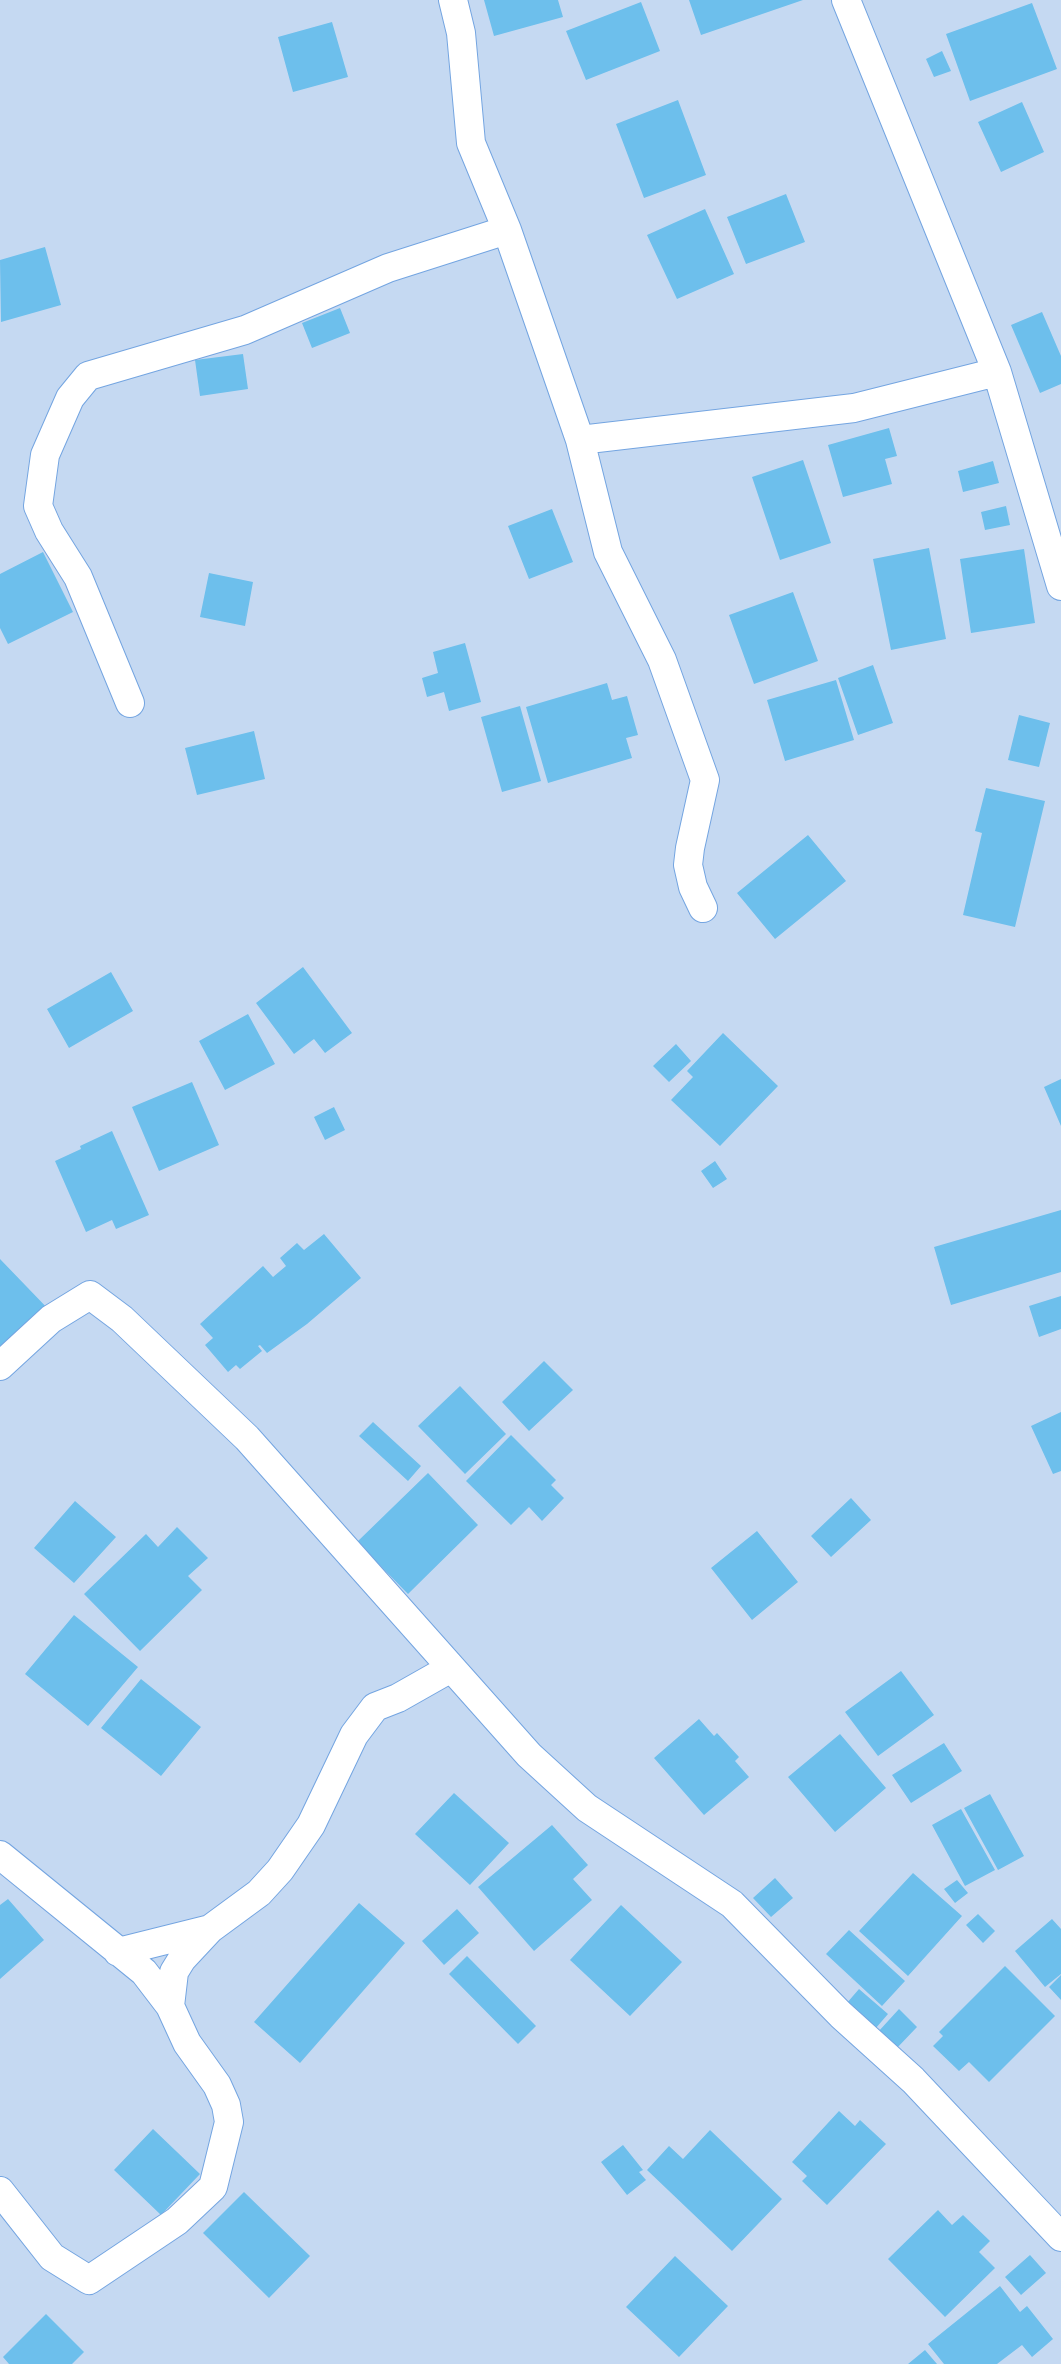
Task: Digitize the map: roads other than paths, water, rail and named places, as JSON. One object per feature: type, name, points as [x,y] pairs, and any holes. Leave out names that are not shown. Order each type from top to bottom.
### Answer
[{"type":"street","points":[[453,0],[461,34],[471,143],[507,230],[580,440],[608,552],[662,660],[705,780],[688,865],[693,888],[703,908]]},
{"type":"street","points":[[846,0],[997,372],[1061,586]]},
{"type":"street","points":[[130,703],[78,576],[48,531],[38,506],[45,455],[70,398],[88,376],[245,330],[388,268],[507,230]]},
{"type":"street","points":[[580,440],[854,408],[997,372]]},
{"type":"street","points":[[0,1366],[51,1319],[90,1295],[122,1319],[247,1438],[529,1755],[586,1808],[732,1904],[841,2015],[913,2080],[1061,2237]]},
{"type":"street","points":[[170,2006],[174,1972],[182,1959],[210,1929],[259,1893],[280,1870],[311,1825],[354,1735],[375,1707],[398,1698],[451,1668]]},
{"type":"street","points":[[0,1855],[144,1972],[170,2006],[188,2043],[218,2085],[226,2105],[229,2122],[213,2187],[177,2221],[89,2280],[52,2257],[0,2190]]},
{"type":"street","points":[[118,1952],[210,1929]]}]
